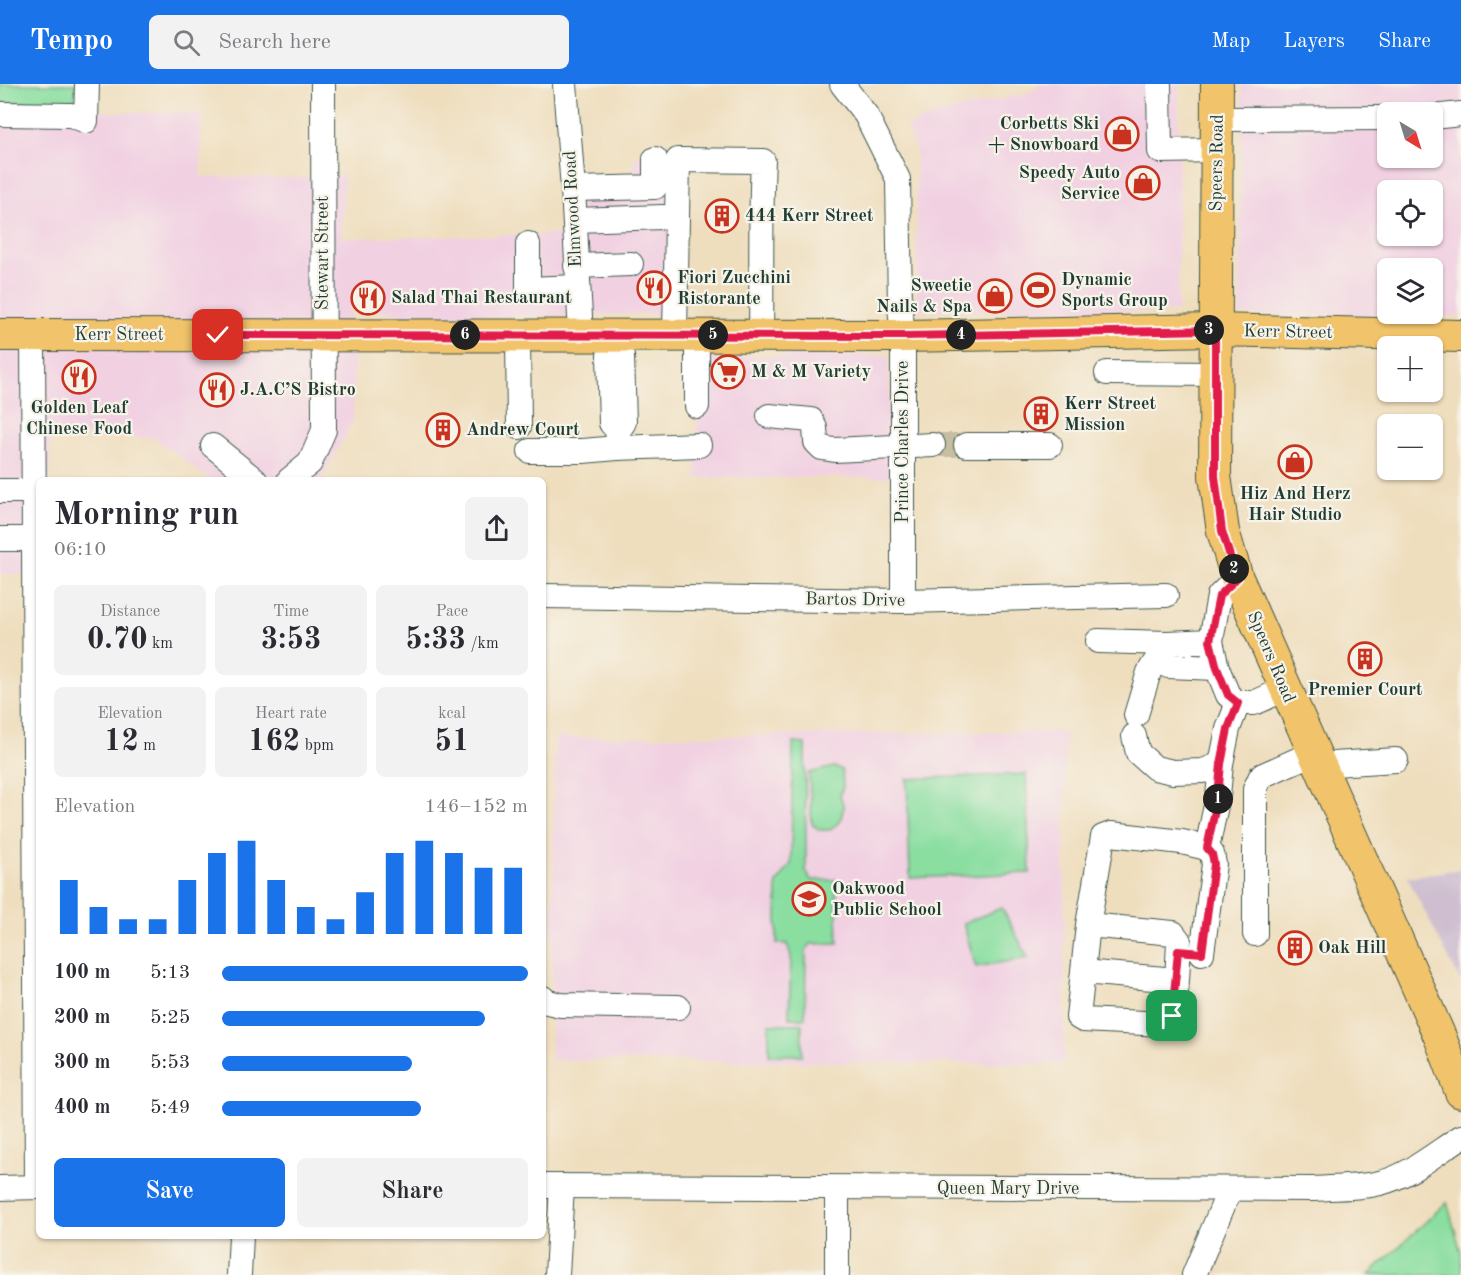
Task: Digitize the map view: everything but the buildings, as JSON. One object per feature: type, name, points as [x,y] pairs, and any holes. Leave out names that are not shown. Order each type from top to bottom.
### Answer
[{"type":"main road","name":"Speers Road","points":[[1217,84],[1215,476],[1222,531],[1237,578],[1440,1037],[1461,1092]]},
{"type":"main road","name":"Kerr Street","points":[[0,335],[580,335],[616,342],[686,335],[903,336],[1215,330],[1461,336]]},
{"type":"street","points":[[0,114],[71,115],[86,121],[87,84]]},
{"type":"street","name":"Stewart Street","points":[[293,477],[310,464],[324,430],[323,84]]},
{"type":"street","name":"Elmwood Road","points":[[565,84],[580,335]]},
{"type":"street","name":"Prince Charles Drive","points":[[842,84],[866,115],[898,179],[900,307],[903,336],[903,601]]},
{"type":"street","points":[[1159,84],[1160,151],[1218,150]]},
{"type":"street","points":[[1443,116],[1461,114]]},
{"type":"street","points":[[1218,119],[1377,118]]},
{"type":"street","points":[[573,189],[655,187],[655,159]]},
{"type":"street","points":[[697,406],[686,335],[678,160],[763,161],[760,224],[762,242],[761,336]]},
{"type":"street","points":[[574,220],[663,217]]},
{"type":"street","points":[[528,244],[528,289],[631,264]]},
{"type":"street","points":[[33,335],[36,863]]},
{"type":"street","points":[[518,335],[519,427]]},
{"type":"street","points":[[616,342],[609,356],[611,423],[618,440]]},
{"type":"street","points":[[1107,373],[1215,374]]},
{"type":"street","points":[[769,416],[811,420],[815,428],[816,442],[822,448],[835,450],[933,445]]},
{"type":"street","points":[[530,451],[583,451],[618,440],[699,445]]},
{"type":"street","points":[[966,445],[1050,445]]},
{"type":"street","points":[[213,446],[251,477]]},
{"type":"street","points":[[0,491],[34,491]]},
{"type":"street","points":[[0,539],[34,539]]},
{"type":"street","points":[[1237,578],[1219,596],[1210,641],[1217,668],[1228,695],[1238,703],[1254,704],[1285,689]]},
{"type":"street","name":"Bartos Drive","points":[[546,596],[903,601],[1166,595]]},
{"type":"street","points":[[1098,641],[1217,668]]},
{"type":"street","points":[[1210,641],[1167,655],[1149,672],[1135,726],[1138,753],[1155,768],[1173,772],[1203,771],[1221,764]]},
{"type":"street","points":[[1207,848],[1228,729],[1238,703]]},
{"type":"street","points":[[1255,934],[1256,782],[1261,776],[1316,759],[1396,760]]},
{"type":"street","points":[[1088,925],[1173,933],[1179,940],[1172,1016],[1169,1023],[1079,1019],[1088,925],[1104,835],[1182,842],[1207,848],[1212,854],[1214,864],[1211,954],[1178,951]]},
{"type":"street","points":[[1083,972],[1176,980]]},
{"type":"street","points":[[546,1002],[561,1005],[678,1007]]},
{"type":"street","name":"Queen Mary Drive","points":[[552,1186],[1314,1189],[1370,1184],[1400,1175],[1461,1137]]},
{"type":"street","points":[[552,1186],[557,1275]]},
{"type":"street","points":[[0,1188],[36,1187]]},
{"type":"street","points":[[837,1188],[837,1275]]},
{"type":"street","points":[[1194,1275],[1230,1189]]},
{"type":"street","points":[[239,1275],[241,1239]]},
{"type":"shaded area","points":[[1040,84],[1179,84],[1178,311],[917,310],[916,151],[906,128],[930,116],[1031,92]]},
{"type":"shaded area","points":[[1242,84],[1461,84],[1461,316],[1443,316],[1443,258],[1377,258],[1377,316],[1240,315]]},
{"type":"shaded area","points":[[75,100],[106,112],[201,113],[201,177],[297,178],[344,175],[341,238],[565,234],[573,189],[631,197],[635,156],[674,159],[674,313],[424,318],[349,306],[354,358],[353,421],[323,477],[207,477],[154,438],[50,434],[50,477],[36,477],[36,573],[0,574],[0,103]]},
{"type":"shaded area","points":[[888,355],[893,477],[696,478],[698,357]]},
{"type":"shaded area","name":"Oakwood Public School","points":[[1065,731],[1064,1064],[551,1060],[555,738]]},
{"type":"shaded area","points":[[1461,869],[1461,982],[1407,877]]},
{"type":"green space","points":[[0,84],[76,84],[75,100],[0,103]]},
{"type":"green space","points":[[793,743],[805,744],[806,871],[811,880],[836,880],[838,943],[811,944],[806,950],[805,1018],[789,1018],[791,956],[787,944],[777,943],[777,883],[791,864]]},
{"type":"green space","points":[[834,767],[842,770],[843,787],[840,795],[844,807],[840,821],[830,830],[820,830],[812,824],[809,773]]},
{"type":"green space","points":[[1026,774],[1030,873],[910,878],[907,779]]},
{"type":"green space","points":[[1002,908],[1028,958],[976,967],[963,923]]},
{"type":"green space","points":[[769,1024],[802,1024],[802,1055],[769,1055]]},
{"type":"green space","points":[[1447,1202],[1461,1252],[1461,1275],[1369,1275]]},
{"type":"tunnel","points":[[933,445],[966,445]]},
{"type":"place","name":"Corbetts Ski + Snowboard","points":[[1122,134]]},
{"type":"place","name":"Speedy Auto Service","points":[[1143,183]]},
{"type":"place","name":"444 Kerr Street","points":[[722,216]]},
{"type":"place","name":"Fiori Zucchini Ristorante","points":[[654,288]]},
{"type":"place","name":"Dynamic Sports Group","points":[[1038,290]]},
{"type":"place","name":"Sweetie Nails & Spa","points":[[995,296]]},
{"type":"place","name":"Salad Thai Restaurant","points":[[368,298]]},
{"type":"place","name":"M & M Variety","points":[[728,372]]},
{"type":"place","name":"Golden Leaf Chinese Food","points":[[79,377]]},
{"type":"place","name":"J.A.C’S Bistro","points":[[217,390]]},
{"type":"place","name":"Kerr Street Mission","points":[[1041,414]]},
{"type":"place","name":"Andrew Court","points":[[443,430]]},
{"type":"place","name":"Hiz And Herz Hair Studio","points":[[1295,462]]},
{"type":"place","name":"Premier Court","points":[[1365,659]]},
{"type":"place","name":"Oakwood Public School","points":[[809,899]]},
{"type":"place","name":"Oak Hill","points":[[1295,948]]},
{"type":"route","points":[[218,335],[903,336],[1215,330],[1215,476],[1222,531],[1237,578],[1219,596],[1210,641],[1217,668],[1228,695],[1238,703],[1228,729],[1207,848],[1212,854],[1214,864],[1202,953],[1178,951],[1172,1016]]}]
